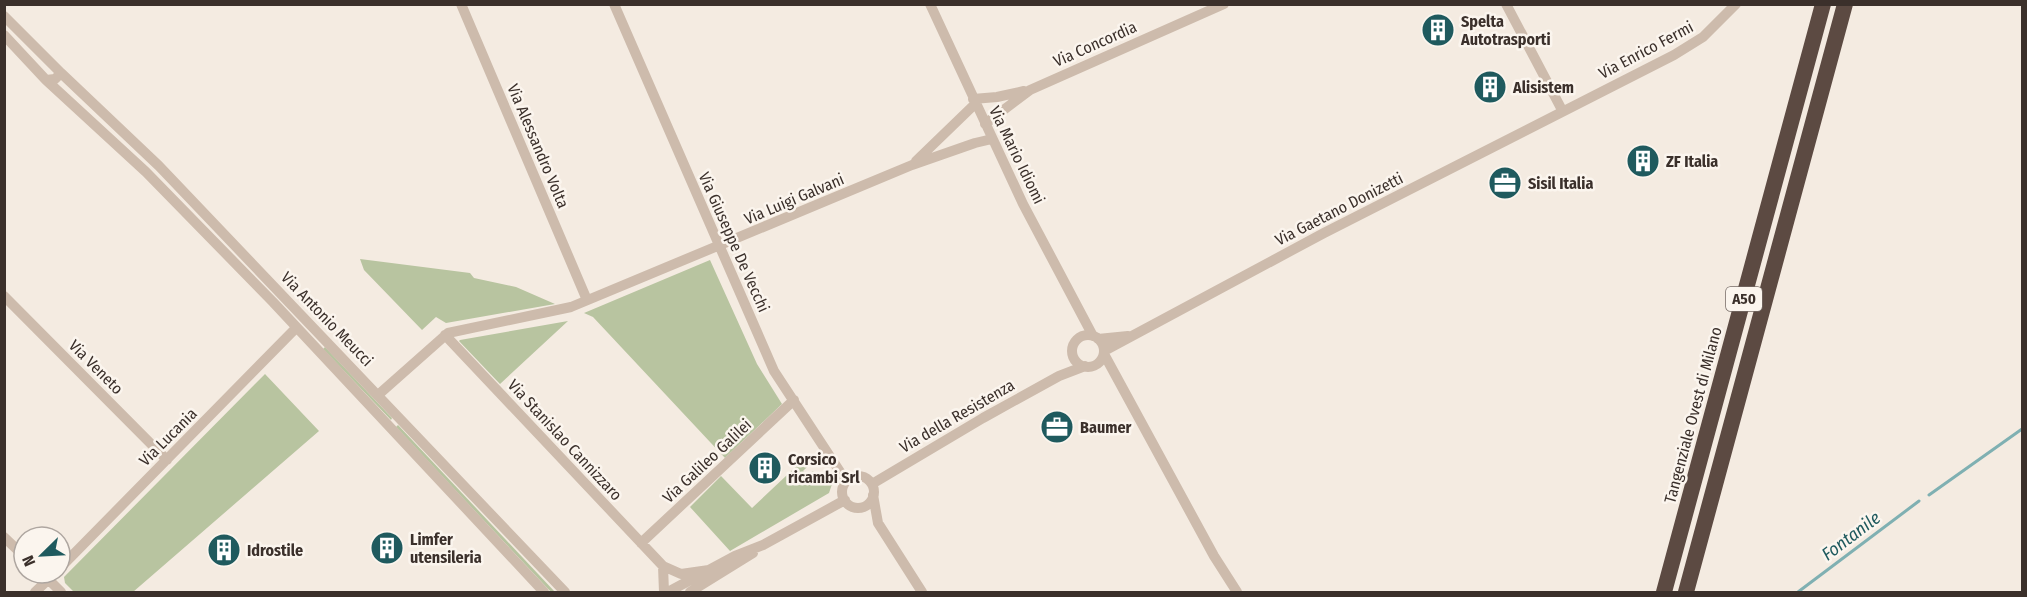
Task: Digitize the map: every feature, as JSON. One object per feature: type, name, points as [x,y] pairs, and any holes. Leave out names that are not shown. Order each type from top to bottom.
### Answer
[{"type":"highway","name":"Tangenziale Ovest di Milano","points":[[1664,592],[1823,4]]},
{"type":"highway","name":"A50","points":[[1686,592],[1845,4]]},
{"type":"street","name":"Via Alessandro Volta","points":[[462,4],[587,300]]},
{"type":"street","name":"Via Giuseppe De Vecchi","points":[[614,4],[774,371],[846,481]]},
{"type":"street","name":"Via Mario Idiomi","points":[[930,4],[1023,204],[1082,316],[1096,337]]},
{"type":"street","name":"Via Concordia","points":[[985,124],[1030,90],[1224,4]]},
{"type":"street","points":[[1506,4],[1562,110]]},
{"type":"street","name":"Via Enrico Fermi","points":[[1562,110],[1694,43],[1721,22],[1736,4]]},
{"type":"street","name":"Via Antonio Meucci","points":[[4,16],[159,166],[565,592]]},
{"type":"street","name":"Via Antonio Meucci","points":[[4,36],[46,80],[146,172],[544,592]]},
{"type":"street","points":[[46,80],[55,79],[61,73]]},
{"type":"street","points":[[974,101],[1030,90]]},
{"type":"street","name":"Via Luigi Galvani","points":[[912,165],[974,101]]},
{"type":"street","name":"Via Gaetano Donizetti","points":[[1104,353],[1132,335],[1562,110]]},
{"type":"street","name":"Via Luigi Galvani","points":[[445,335],[571,307],[720,247],[912,165],[975,142],[992,139]]},
{"type":"street","name":"Via Veneto","points":[[4,296],[166,460]]},
{"type":"street","points":[[1082,316],[1080,338],[1074,344],[1073,353],[1077,362],[1116,378]]},
{"type":"street","name":"Via Lucania","points":[[72,556],[296,328]]},
{"type":"street","points":[[378,394],[445,335]]},
{"type":"street","name":"Via Stanislao Cannizzaro","points":[[445,335],[663,566]]},
{"type":"street","name":"Via Gaetano Donizetti","points":[[1096,337],[1132,335]]},
{"type":"street","points":[[1080,338],[1096,337],[1116,378],[1237,592]]},
{"type":"street","name":"Via della Resistenza","points":[[1059,376],[1073,353]]},
{"type":"street","points":[[1089,366],[1100,362],[1104,353]]},
{"type":"street","name":"Via della Resistenza","points":[[873,489],[1059,376],[1089,366]]},
{"type":"street","name":"Via Galileo Galilei","points":[[641,543],[794,400]]},
{"type":"street","points":[[884,534],[864,513],[845,500],[843,488],[846,481],[856,476],[863,477],[873,489],[875,513],[884,534],[918,591]]},
{"type":"street","points":[[855,507],[865,506],[873,489]]},
{"type":"street","points":[[690,592],[701,589],[763,545],[845,500]]},
{"type":"street","points":[[663,566],[666,592],[735,556],[763,545]]},
{"type":"street","points":[[663,566],[681,574],[709,570]]},
{"type":"green space","points":[[360,259],[470,273],[474,278],[516,287],[555,304],[446,323],[436,317],[422,330],[364,270]]},
{"type":"green space","points":[[710,260],[757,364],[782,404],[725,458],[593,317],[584,313]]},
{"type":"green space","points":[[568,321],[500,384],[459,341],[460,340]]},
{"type":"green space","points":[[325,347],[392,418],[391,420],[323,349]]},
{"type":"green space","points":[[265,374],[319,431],[133,592],[74,592],[67,585],[72,585],[72,569]]},
{"type":"green space","points":[[398,425],[555,592],[551,592],[396,427]]},
{"type":"green space","points":[[803,460],[808,466],[803,471],[808,477],[813,471],[818,477],[827,469],[832,484],[829,493],[730,551],[690,507],[721,476],[752,508]]},
{"type":"waterway","points":[[1929,495],[2022,429]]},
{"type":"waterway","name":"Fontanile","points":[[1798,592],[1919,501]]},
{"type":"place","name":"Spelta Autotrasporti","points":[[1438,30]]},
{"type":"place","name":"Alisistem","points":[[1490,87]]},
{"type":"place","name":"ZF Italia","points":[[1643,161]]},
{"type":"place","name":"Sisil Italia","points":[[1505,183]]},
{"type":"place","name":"Baumer","points":[[1057,427]]},
{"type":"place","name":"Corsico ricambi Srl","points":[[765,468]]},
{"type":"place","name":"Limfer utensileria","points":[[387,548]]},
{"type":"place","name":"Idrostile","points":[[224,550]]}]
